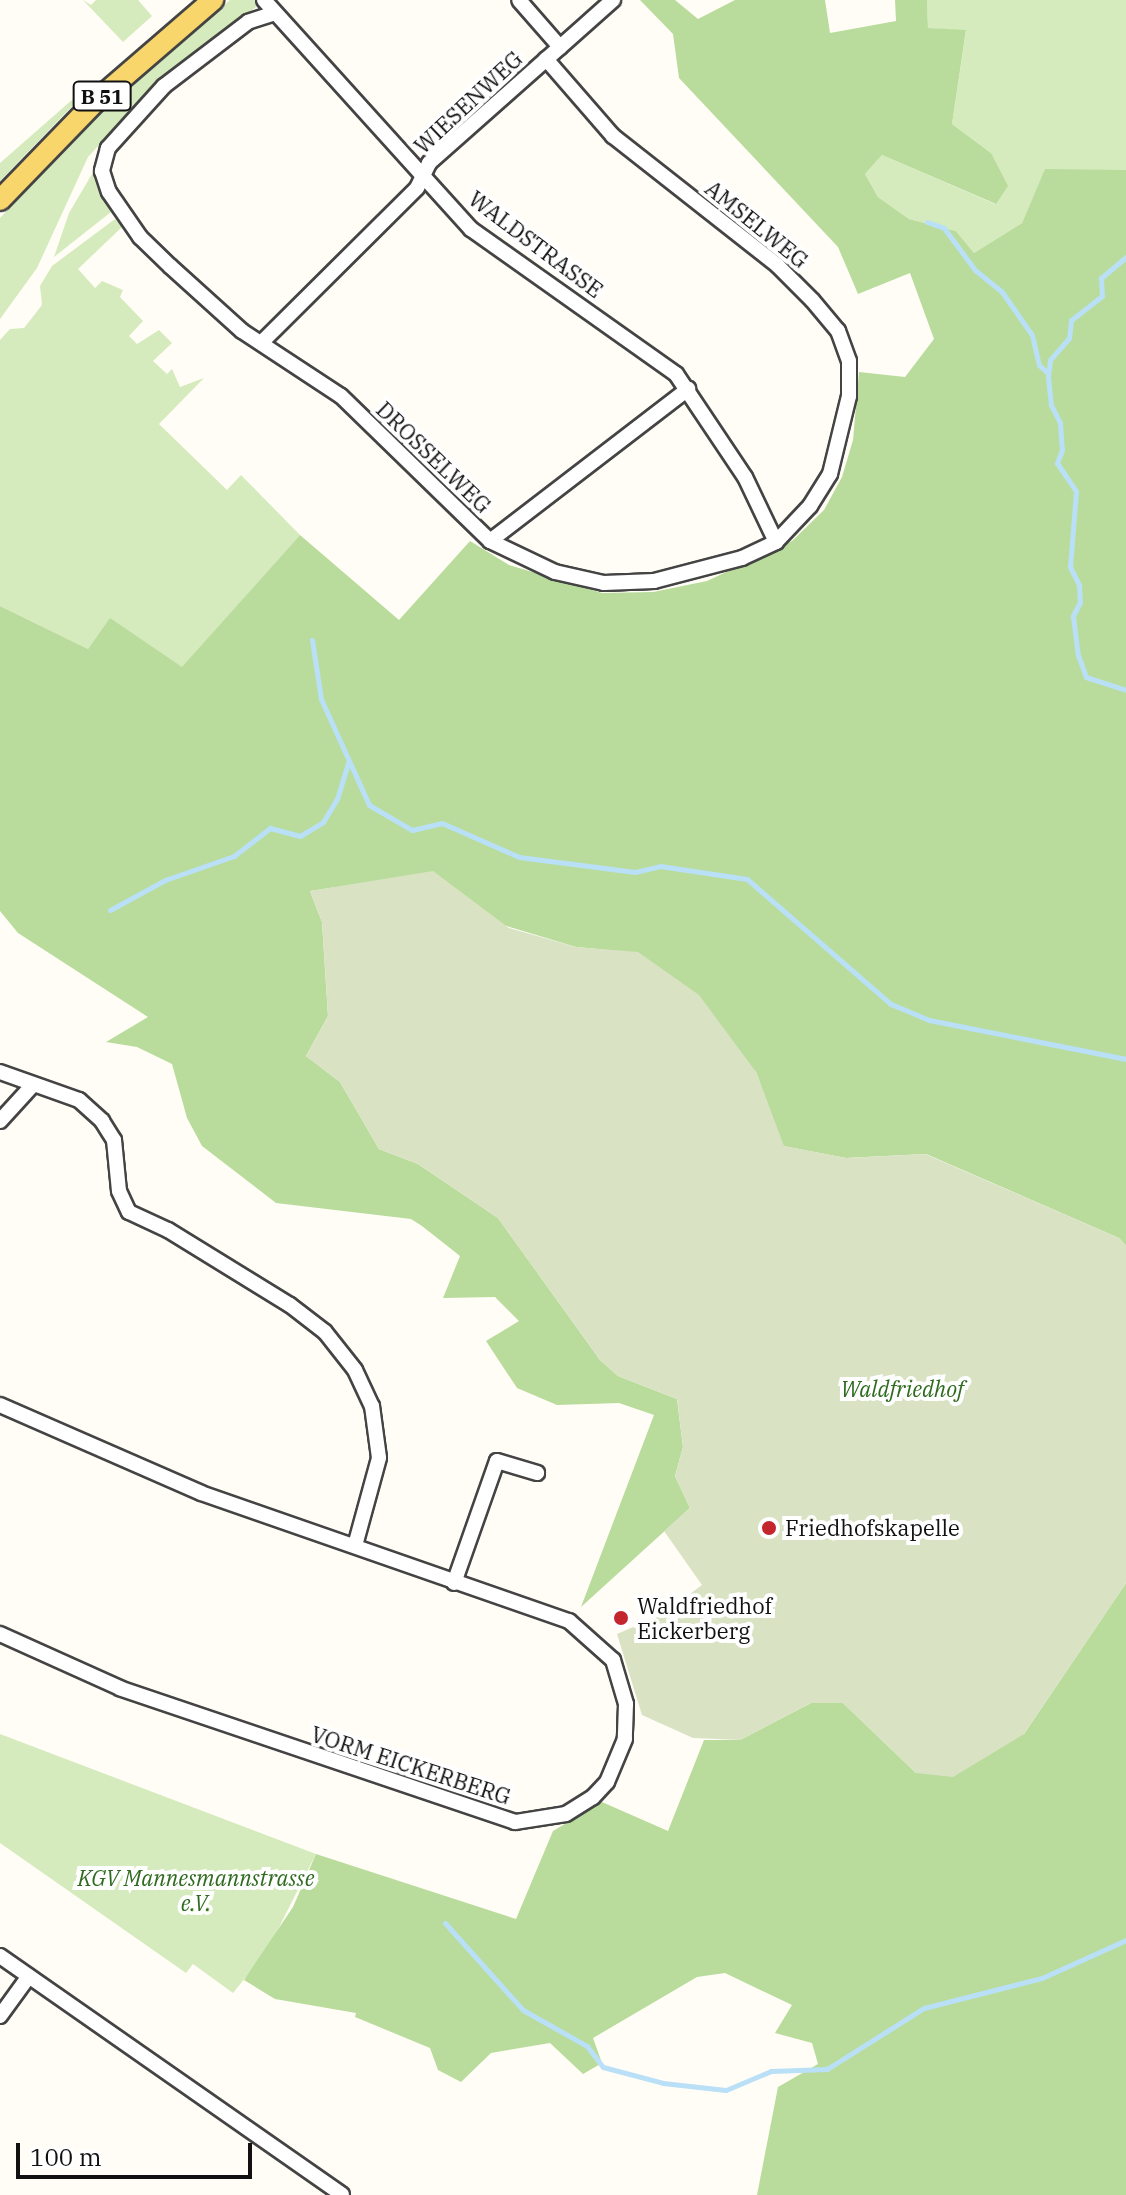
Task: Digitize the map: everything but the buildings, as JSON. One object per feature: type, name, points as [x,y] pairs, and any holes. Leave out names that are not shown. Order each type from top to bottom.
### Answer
[{"type":"main road","name":"B 51","points":[[0,200],[76,120],[213,0]]},
{"type":"street","points":[[519,0],[560,47],[613,0]]},
{"type":"street","name":"WALDSTRASSE","points":[[268,5],[471,229],[668,367],[688,389]]},
{"type":"street","name":"DROSSELWEG","points":[[268,5],[164,86],[116,136],[102,171],[109,192],[140,237],[242,331],[341,396],[490,541],[688,389]]},
{"type":"street","name":"WIESENWEG","points":[[422,178],[429,163],[560,47]]},
{"type":"street","name":"AMSELWEG","points":[[490,541],[541,566],[604,583],[701,572],[776,542],[810,506],[830,474],[843,435],[849,361],[838,331],[777,265],[613,136],[546,59]]},
{"type":"street","points":[[262,342],[417,188],[422,178]]},
{"type":"street","points":[[688,389],[745,477],[776,542]]},
{"type":"street","points":[[0,1072],[32,1086],[79,1100],[102,1121],[114,1140],[119,1191],[129,1212],[168,1230],[290,1305],[325,1332],[355,1370],[372,1406],[379,1458],[355,1546]]},
{"type":"street","points":[[0,1121],[32,1086]]},
{"type":"street","name":"VORM EICKERBERG","points":[[0,1634],[120,1688],[497,1819],[532,1822],[566,1814],[593,1797],[618,1762],[626,1704],[613,1660],[569,1621],[201,1493],[1,1408]]},
{"type":"street","points":[[454,1583],[497,1461],[537,1473]]},
{"type":"street","points":[[0,1956],[342,2195]]},
{"type":"street","points":[[0,2016],[29,1976]]},
{"type":"green space","points":[[83,0],[91,5],[96,0],[138,0],[152,16],[123,42]]},
{"type":"green space","points":[[230,0],[265,0],[153,86],[88,157],[37,268],[0,319],[0,218],[83,128]]},
{"type":"green space","points":[[640,0],[675,0],[698,19],[735,0],[825,0],[830,33],[896,21],[895,0],[927,0],[928,28],[966,30],[952,124],[991,153],[1008,186],[996,204],[882,155],[865,174],[878,197],[909,219],[956,231],[974,253],[1022,223],[1045,169],[1126,170],[1126,1246],[1119,1238],[926,1154],[846,1158],[783,1146],[756,1072],[638,953],[576,947],[364,883],[310,891],[322,922],[328,1016],[306,1056],[340,1082],[379,1149],[418,1164],[498,1218],[600,1360],[618,1376],[677,1399],[683,1447],[675,1476],[690,1508],[581,1607],[654,1415],[619,1403],[557,1405],[517,1388],[486,1341],[519,1321],[495,1297],[443,1298],[460,1256],[422,1226],[411,1219],[276,1203],[202,1146],[187,1118],[172,1064],[137,1047],[106,1042],[148,1017],[18,933],[0,911],[0,606],[88,649],[110,618],[182,667],[300,535],[399,620],[470,541],[509,565],[602,593],[653,592],[707,581],[792,541],[824,510],[842,477],[853,440],[859,372],[905,377],[934,339],[910,273],[858,294],[838,247],[679,78],[673,34]]},
{"type":"green space","points":[[927,0],[1126,0],[1126,170],[1045,170],[1022,223],[974,253],[956,231],[909,219],[878,197],[865,174],[882,155],[995,204],[991,153],[952,124],[966,31],[928,28]]},
{"type":"green space","points":[[73,99],[77,101],[0,181],[0,163]]},
{"type":"green space","points":[[95,169],[111,212],[54,257],[69,213]]},
{"type":"green space","points":[[115,219],[122,227],[78,269],[95,288],[102,281],[123,290],[120,297],[143,321],[129,336],[137,344],[159,330],[172,343],[153,361],[167,374],[172,369],[180,387],[204,378],[159,424],[227,490],[241,475],[300,535],[182,668],[110,619],[88,649],[0,606],[0,340],[10,329],[24,328],[42,305],[40,286],[52,266]]},
{"type":"green space","name":"Waldfriedhof","points":[[433,871],[509,928],[576,947],[638,952],[699,995],[756,1072],[784,1146],[846,1158],[925,1154],[1119,1238],[1126,1246],[1126,1583],[1024,1734],[953,1777],[916,1773],[843,1703],[811,1703],[740,1740],[693,1738],[642,1715],[617,1634],[663,1614],[702,1585],[664,1531],[690,1508],[675,1476],[683,1447],[677,1399],[618,1376],[600,1360],[498,1218],[418,1164],[379,1149],[340,1082],[306,1056],[328,1016],[322,922],[310,891]]},
{"type":"green space","points":[[1126,1583],[1126,2195],[757,2195],[778,2087],[818,2064],[812,2043],[775,2033],[792,2005],[725,1973],[697,1977],[593,2038],[602,2063],[583,2074],[550,2043],[491,2053],[461,2082],[438,2070],[430,2048],[355,2017],[356,2013],[275,1999],[244,1980],[293,1907],[316,1854],[516,1919],[553,1831],[602,1802],[668,1831],[704,1740],[740,1740],[811,1703],[843,1703],[916,1773],[1024,1734]]},
{"type":"green space","name":"KGV Mannesmannstrasse e.V.","points":[[0,1734],[316,1854],[267,1951],[233,1993],[193,1964],[186,1973],[0,1843]]},
{"type":"waterway","points":[[927,222],[944,228],[975,270],[1002,292],[1032,335],[1039,365],[1048,373]]},
{"type":"waterway","points":[[1126,257],[1101,278],[1102,296],[1071,320],[1069,338],[1050,360],[1048,377],[1051,405],[1060,423],[1062,450],[1057,463],[1076,491],[1070,567],[1079,585],[1080,602],[1073,616],[1078,655],[1086,677],[1126,690]]},
{"type":"waterway","points":[[312,640],[321,699],[369,805],[412,830],[442,823],[519,857],[635,872],[660,866],[747,879],[891,1004],[929,1020],[1126,1059]]},
{"type":"waterway","points":[[110,910],[165,880],[234,856],[270,828],[300,836],[323,822],[337,799],[348,763]]},
{"type":"waterway","points":[[445,1923],[523,2010],[587,2046],[603,2067],[663,2083],[726,2090],[771,2071],[827,2069],[924,2008],[1042,1978],[1126,1940]]},
{"type":"place","name":"Friedhofskapelle","points":[[769,1528]]},
{"type":"place","name":"Waldfriedhof Eickerberg","points":[[621,1618]]}]
